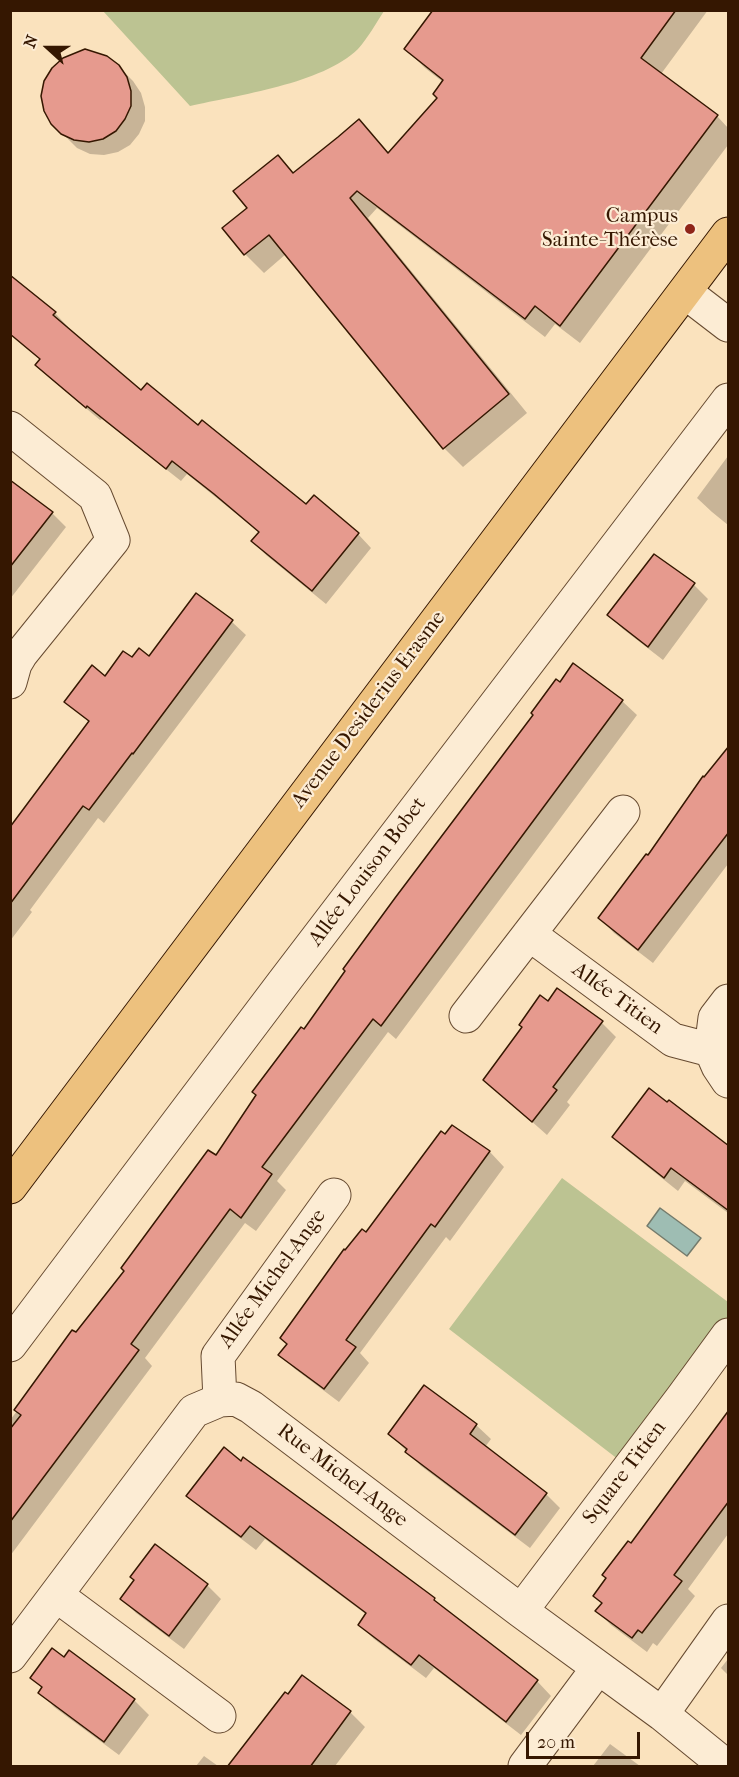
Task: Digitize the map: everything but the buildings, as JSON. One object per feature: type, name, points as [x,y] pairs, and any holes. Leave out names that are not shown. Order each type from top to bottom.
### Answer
[{"type":"main road","name":"Avenue Desiderius Erasme","points":[[10,1187],[729,234]]},
{"type":"street","points":[[685,292],[729,326]]},
{"type":"street","name":"Allée Louison Bobet","points":[[10,1345],[283,983],[729,400]]},
{"type":"street","points":[[10,428],[95,496],[113,540],[21,654],[15,664],[10,682]]},
{"type":"street","points":[[466,1016],[623,812]]},
{"type":"street","name":"Allée Titien","points":[[529,934],[673,1040],[711,1050]]},
{"type":"street","points":[[729,1001],[715,1018],[711,1050],[718,1066],[729,1081]]},
{"type":"street","name":"Allée Michel-Ange","points":[[220,1400],[218,1356],[334,1195]]},
{"type":"street","name":"Square Titien","points":[[521,1611],[729,1335]]},
{"type":"street","name":"Rue Michel-Ange","points":[[220,1400],[236,1399],[251,1407],[521,1611],[662,1714],[726,1767]]},
{"type":"street","points":[[10,1656],[194,1411],[220,1400]]},
{"type":"street","points":[[56,1595],[219,1716]]},
{"type":"street","points":[[662,1714],[729,1621]]},
{"type":"street","points":[[525,1767],[598,1668]]},
{"type":"green space","points":[[103,11],[384,11],[358,49],[323,71],[302,80],[190,106]]},
{"type":"green space","points":[[562,1178],[728,1302],[728,1317],[619,1460],[449,1329]]},
{"type":"water","points":[[660,1208],[701,1238],[687,1256],[647,1226]]},
{"type":"place","name":"Campus Sainte-Thérèse","points":[[690,229]]}]
